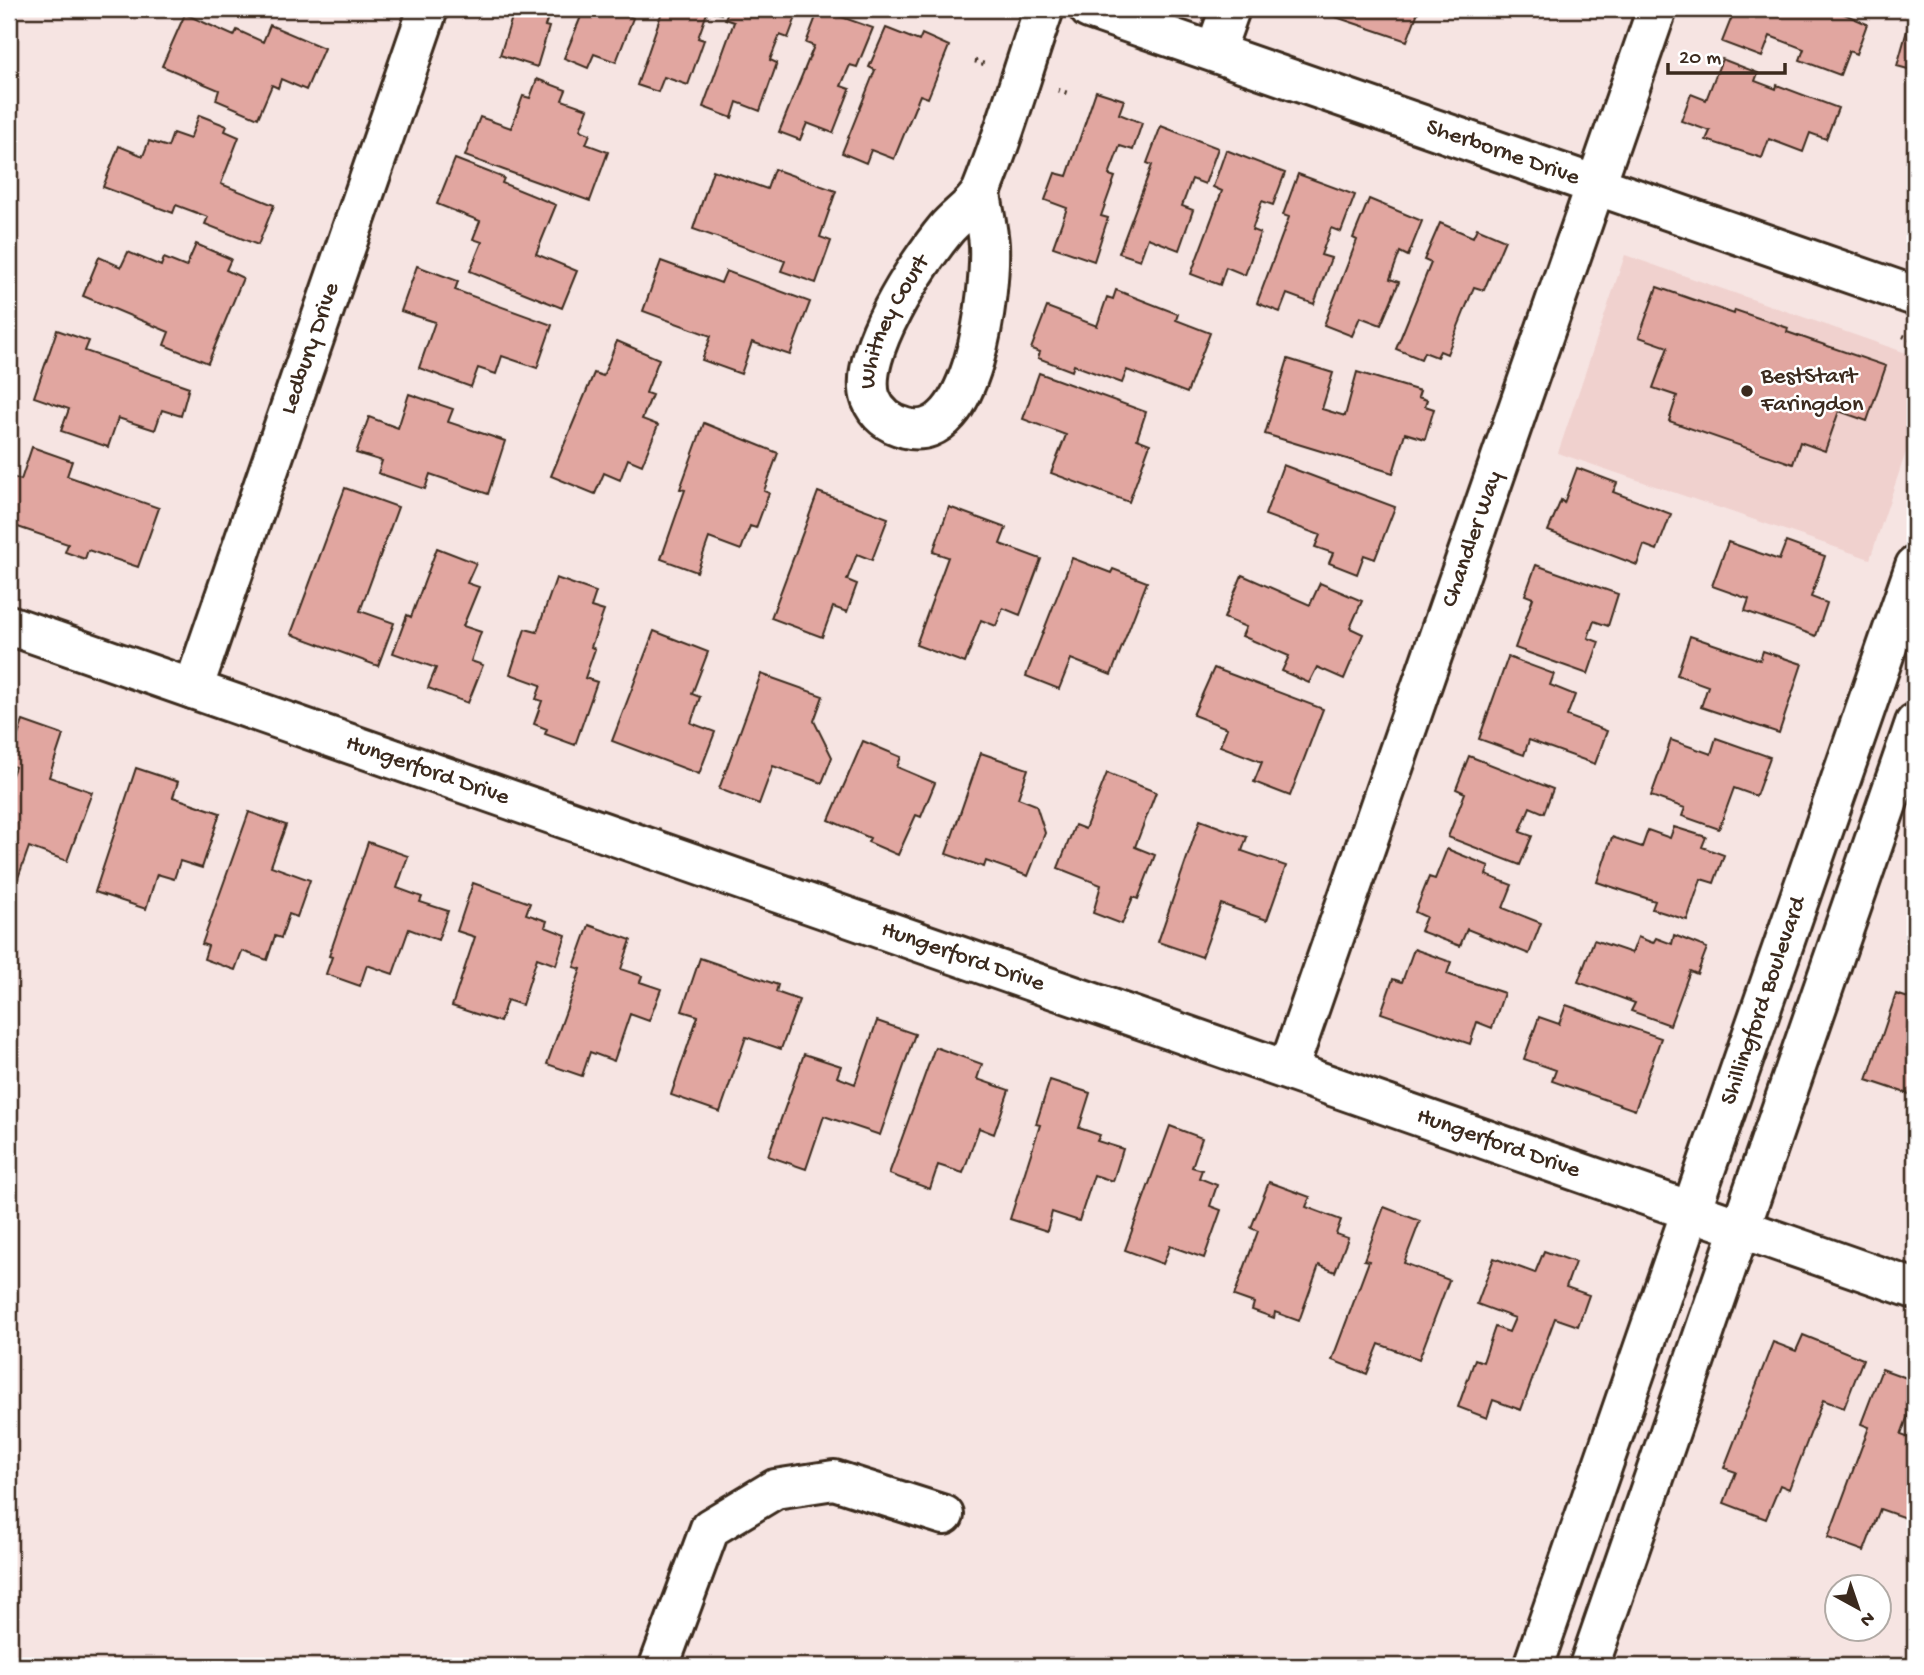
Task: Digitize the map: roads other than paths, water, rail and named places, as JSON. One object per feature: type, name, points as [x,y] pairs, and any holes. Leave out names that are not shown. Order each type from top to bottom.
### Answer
[{"type":"street","name":"Ledbury Drive","points":[[193,689],[428,9]]},
{"type":"street","name":"Whitney Court","points":[[981,193],[989,247],[981,332],[975,357],[958,402],[944,417],[926,428],[908,429],[890,423],[875,410],[867,387],[869,369],[897,303],[946,229],[981,193],[1044,9]]},
{"type":"street","name":"Sherborne Drive","points":[[1089,9],[1915,296]]},
{"type":"street","points":[[1214,51],[1230,9]]},
{"type":"street","name":"Chandler Way","points":[[1288,1070],[1657,9]]},
{"type":"street","name":"Shillingford Boulevard","points":[[1532,1666],[1915,566]]},
{"type":"street","name":"Hungerford Drive","points":[[9,625],[1915,1289]]},
{"type":"street","name":"Shillingford Boulevard","points":[[1589,1666],[1915,723]]},
{"type":"street","points":[[1611,1436],[1661,1452]]},
{"type":"street","points":[[659,1666],[710,1528],[775,1489],[834,1480],[944,1515]]},
{"type":"place","name":"BestStart Faringdon","points":[[1747,391]]}]
